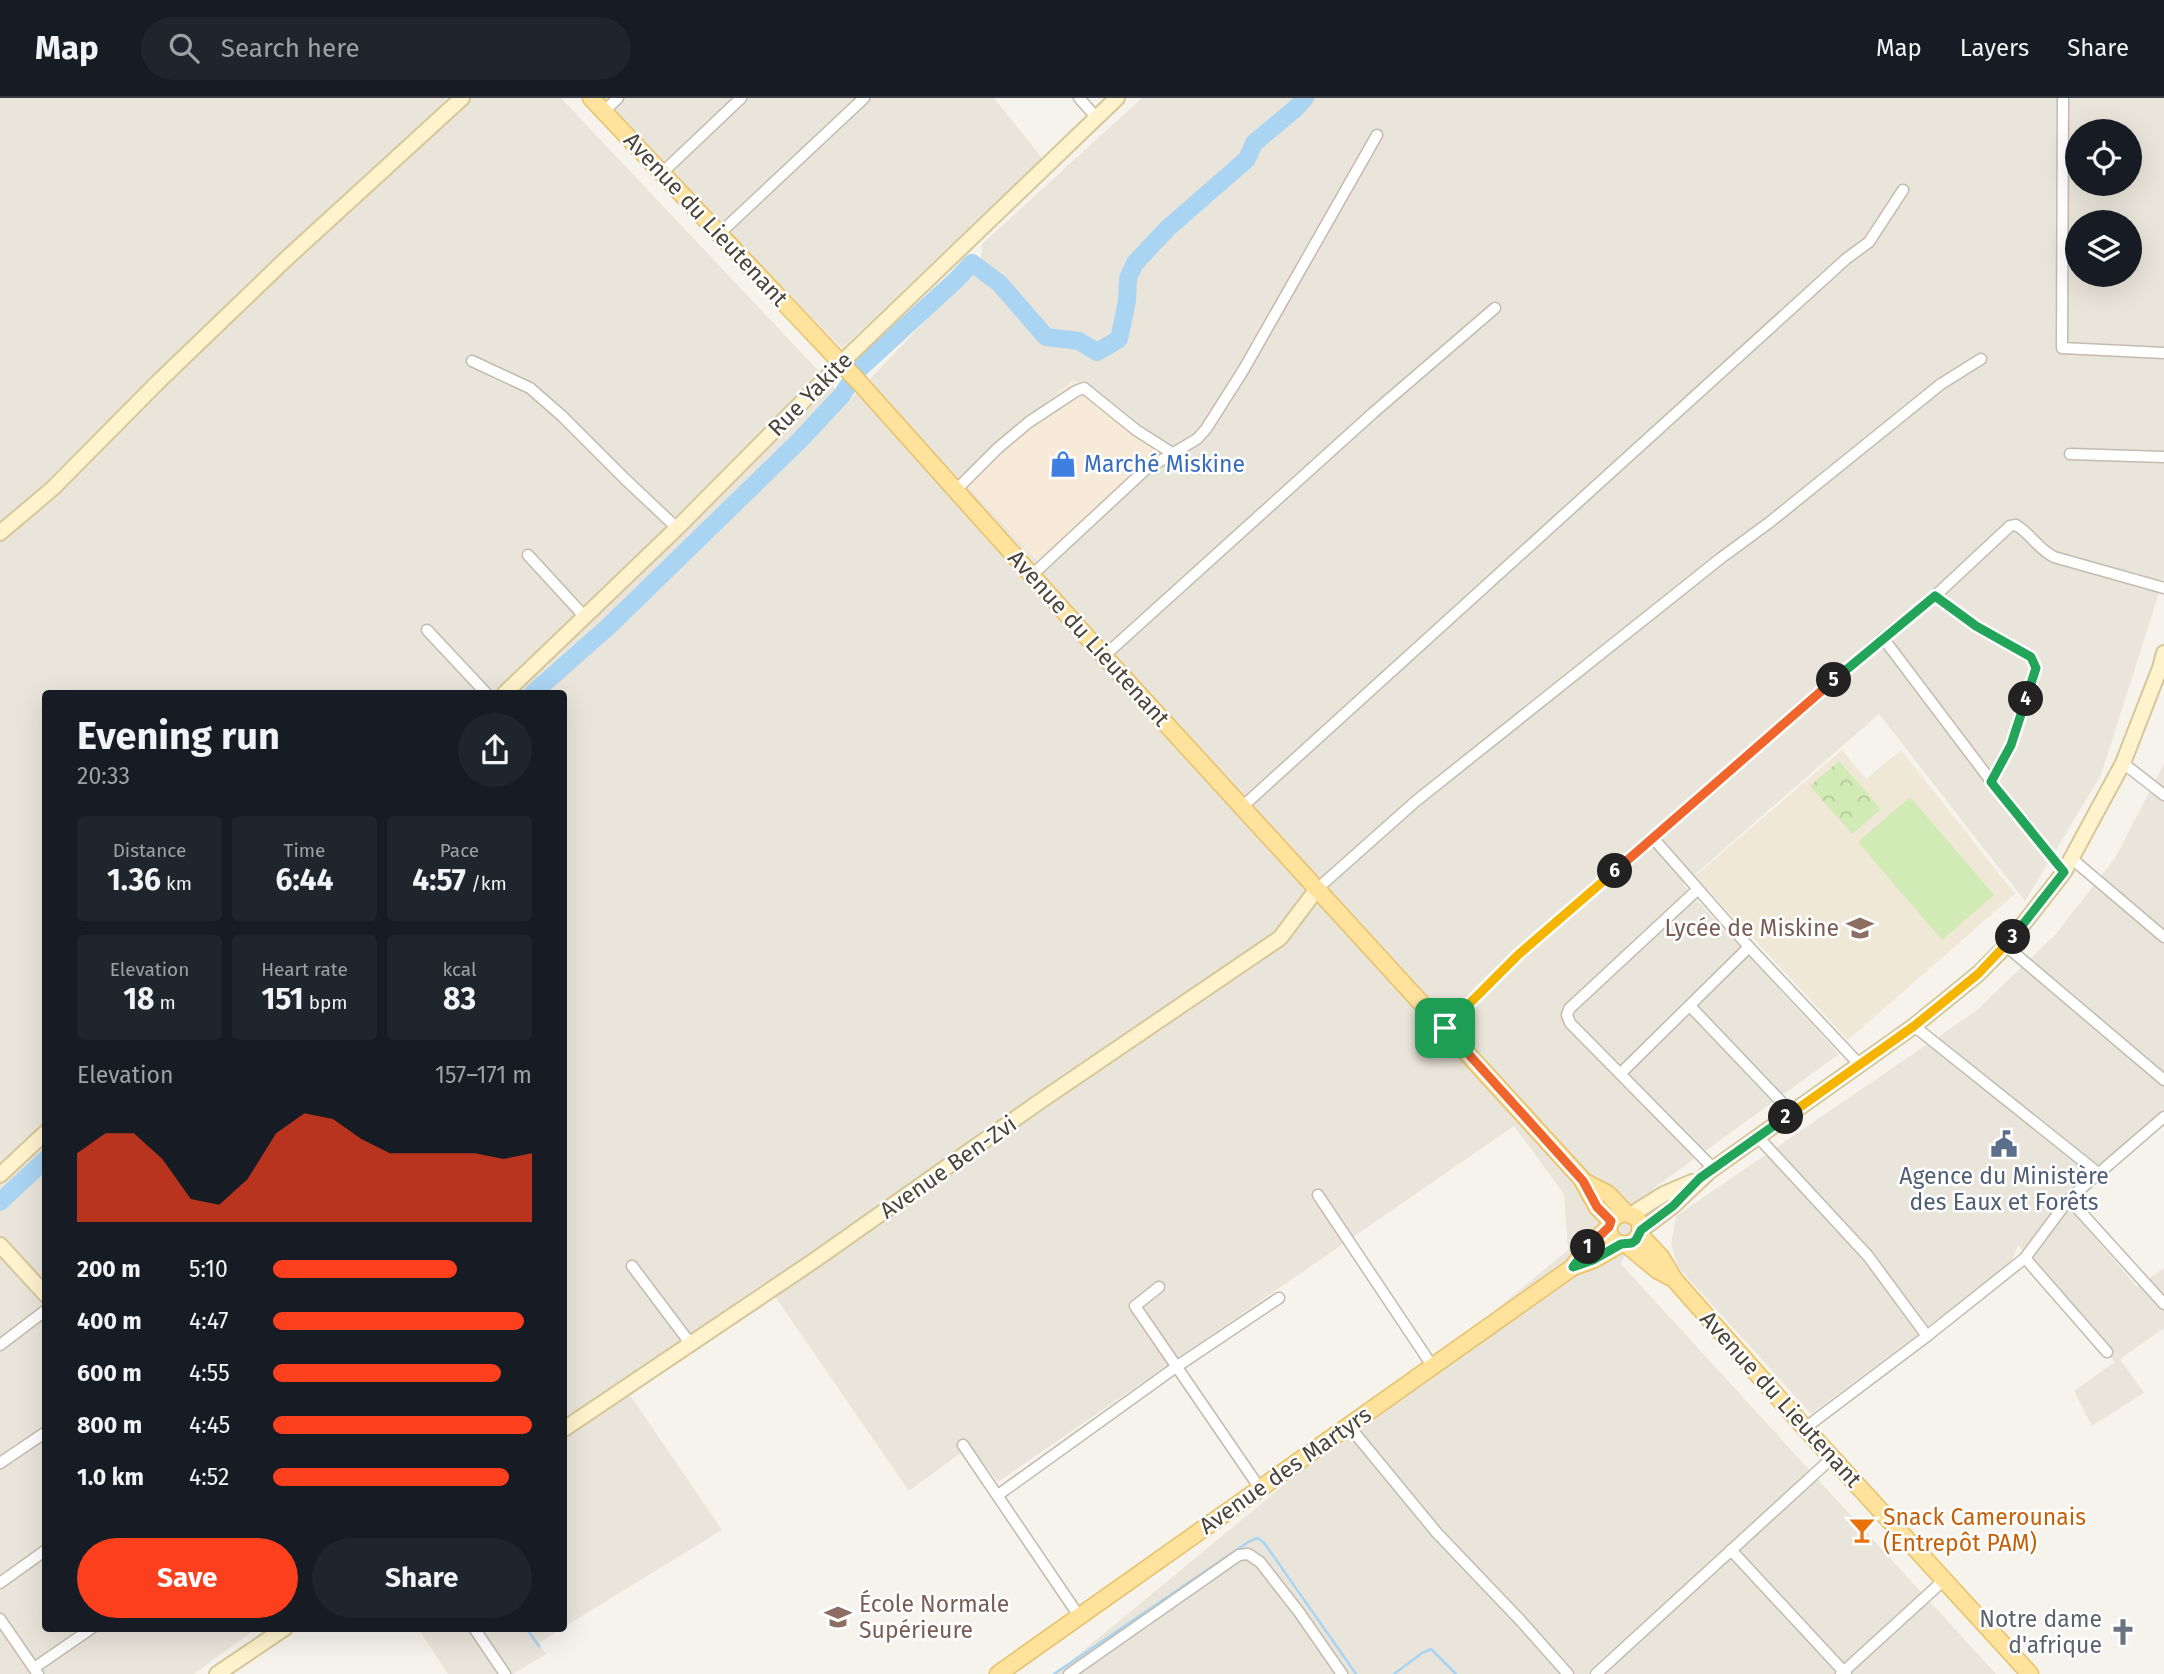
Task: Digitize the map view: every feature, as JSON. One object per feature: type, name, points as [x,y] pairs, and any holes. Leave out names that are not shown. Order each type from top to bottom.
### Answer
[{"type":"main road","points":[[0,533],[53,488],[285,260],[462,98]]},
{"type":"main road","name":"Avenue du Lieutenant","points":[[592,98],[858,381],[1104,656],[1445,1028],[1583,1181],[1610,1224]]},
{"type":"main road","name":"Rue Yakite","points":[[508,690],[1117,98]]},
{"type":"main road","name":"Avenue des Martyrs","points":[[998,1674],[1573,1267],[1593,1260],[1632,1238],[1673,1206],[1713,1168],[1914,1026],[1978,974],[2006,946],[2068,865],[2123,763],[2163,663]]},
{"type":"main road","name":"Avenue Ben-Zvi","points":[[567,1427],[815,1260],[1280,937],[1317,889]]},
{"type":"main road","points":[[0,1175],[42,1136]]},
{"type":"main road","name":"Avenue des Martyrs","points":[[1629,1214],[1700,1178]]},
{"type":"main road","name":"Avenue du Lieutenant","points":[[1583,1181],[1608,1194],[1629,1214]]},
{"type":"main road","points":[[1629,1214],[1640,1223],[1632,1238],[1614,1241],[1610,1235],[1610,1224],[1615,1216],[1629,1214]]},
{"type":"main road","name":"Avenue des Martyrs","points":[[1573,1267],[1585,1249],[1610,1224]]},
{"type":"main road","name":"Avenue du Lieutenant","points":[[1632,1238],[1661,1257],[1674,1279],[1805,1428],[2031,1674]]},
{"type":"main road","points":[[0,1245],[42,1291]]},
{"type":"main road","points":[[217,1674],[279,1632]]},
{"type":"street","points":[[604,111],[618,98]]},
{"type":"street","points":[[663,172],[741,98]]},
{"type":"street","points":[[719,234],[864,98]]},
{"type":"street","points":[[1079,98],[1096,117]]},
{"type":"street","points":[[2063,98],[2062,348],[2164,353]]},
{"type":"street","points":[[1032,575],[1145,470],[1197,439],[1206,429],[1244,369],[1377,135]]},
{"type":"street","points":[[1242,807],[1846,259],[1870,242],[1903,190]]},
{"type":"street","points":[[1104,656],[1373,413],[1494,308]]},
{"type":"street","points":[[1317,889],[1416,801],[1941,384],[1981,359]]},
{"type":"street","points":[[472,361],[530,388],[677,528]]},
{"type":"street","points":[[956,490],[998,448],[1029,422],[1084,388],[1136,430],[1172,453]]},
{"type":"street","points":[[2070,454],[2164,457]]},
{"type":"street","points":[[1445,1028],[1518,955],[1935,596],[2010,526],[2016,525],[2042,551],[2054,557],[2164,588]]},
{"type":"street","points":[[528,555],[584,616]]},
{"type":"street","points":[[1935,596],[1976,626],[2031,657],[2036,668],[2011,745],[1991,782]]},
{"type":"street","points":[[427,630],[483,690]]},
{"type":"street","points":[[1883,638],[1991,782],[2068,865],[2164,937]]},
{"type":"street","points":[[2123,763],[2164,795]]},
{"type":"street","points":[[1653,838],[1697,890],[1860,1065]]},
{"type":"street","points":[[1697,890],[1569,1009],[1567,1015],[1570,1023],[1713,1168]]},
{"type":"street","points":[[2006,946],[2164,1080]]},
{"type":"street","points":[[1621,1073],[1749,947]]},
{"type":"street","points":[[1690,1006],[1792,1113]]},
{"type":"street","points":[[1914,1026],[2098,1173]]},
{"type":"street","points":[[1805,1428],[2025,1258],[2068,1199],[2164,1116]]},
{"type":"street","points":[[1758,1137],[1868,1256],[1927,1336]]},
{"type":"street","points":[[1318,1195],[1433,1367]]},
{"type":"street","points":[[2068,1199],[2164,1304]]},
{"type":"street","points":[[2025,1258],[2107,1352]]},
{"type":"street","points":[[632,1266],[690,1343]]},
{"type":"street","points":[[1159,1287],[1135,1306],[1259,1487]]},
{"type":"street","points":[[998,1495],[1176,1367],[1279,1298]]},
{"type":"street","points":[[0,1345],[42,1313]]},
{"type":"street","points":[[1348,1425],[1437,1533],[1568,1674]]},
{"type":"street","points":[[0,1463],[42,1435]]},
{"type":"street","points":[[963,1445],[1079,1616]]},
{"type":"street","points":[[1596,1674],[1833,1457]]},
{"type":"street","points":[[1731,1550],[1843,1673],[1944,1580]]},
{"type":"street","points":[[0,1583],[42,1553]]},
{"type":"street","points":[[1069,1674],[1239,1555],[1248,1554],[1260,1563],[1342,1674]]},
{"type":"street","points":[[2,1625],[36,1671],[87,1632]]},
{"type":"street","points":[[477,1632],[505,1674]]},
{"type":"shaded area","points":[[0,98],[445,98],[454,110],[467,98],[561,98],[848,402],[981,262],[982,244],[1142,98],[2164,98],[2164,577],[2101,775],[2025,901],[1879,714],[1683,885],[1839,1054],[1654,1188],[1621,1264],[1996,1674],[1055,1674],[1568,1250],[1564,1194],[1514,1126],[998,1482],[970,1446],[909,1491],[765,1282],[621,1382],[722,1530],[567,1625],[567,690],[42,690],[42,1632],[252,1632],[194,1674],[0,1674]]},
{"type":"shaded area","points":[[595,98],[994,98],[1042,158],[842,348]]},
{"type":"shaded area","name":"Marché Miskine","points":[[1073,379],[1163,447],[1039,563],[963,482]]},
{"type":"shaded area","name":"Lycée de Miskine","points":[[1842,750],[1866,779],[1901,750],[2015,894],[1848,1040],[1695,876]]},
{"type":"shaded area","points":[[2164,764],[2164,1111],[2060,1197],[2137,1287],[2164,1268],[2164,1328],[2120,1359],[2144,1393],[2092,1426],[2074,1391],[2115,1362],[2018,1245],[2010,1265],[1811,1414],[1678,1267],[1671,1244],[1676,1216],[1976,1011],[2056,934],[2115,858]]},
{"type":"shaded area","points":[[421,1632],[557,1632],[539,1643],[546,1654],[513,1674],[448,1674]]},
{"type":"green space","points":[[1839,761],[1881,809],[1852,834],[1810,786]]},
{"type":"green space","points":[[1910,797],[1994,895],[1942,940],[1858,842]]},
{"type":"waterway","points":[[536,690],[608,627],[800,440],[842,395],[860,368],[972,263],[999,283],[1046,337],[1079,341],[1097,352],[1119,339],[1127,301],[1128,278],[1135,263],[1168,228],[1247,159],[1254,143],[1305,98]]},
{"type":"waterway","points":[[0,1202],[42,1163]]},
{"type":"waterway","points":[[1054,1674],[1258,1538],[1265,1544],[1356,1674]]},
{"type":"waterway","points":[[529,1632],[539,1646]]},
{"type":"waterway","points":[[1394,1674],[1431,1649],[1456,1674]]},
{"type":"place","name":"Marché Miskine","points":[[1063,464]]},
{"type":"place","name":"Lycée de Miskine","points":[[1860,928]]},
{"type":"place","name":"Agence du Ministère des Eaux et Forêts","points":[[2004,1144]]},
{"type":"place","name":"Snack Camerounais (Entrepôt PAM)","points":[[1862,1530]]},
{"type":"place","name":"École Normale Supérieure","points":[[838,1617]]},
{"type":"place","name":"Notre dame d'afrique","points":[[2123,1632]]},
{"type":"route","points":[[1935,596],[1976,626],[2031,657],[2036,668],[2011,745],[1991,782],[2064,872],[2006,946],[1978,974],[1914,1026],[1700,1178],[1673,1206],[1641,1230],[1632,1243],[1621,1244],[1593,1260],[1573,1267],[1585,1249],[1609,1227],[1611,1221],[1597,1207],[1583,1181],[1445,1028],[1518,955],[1935,596]]}]
